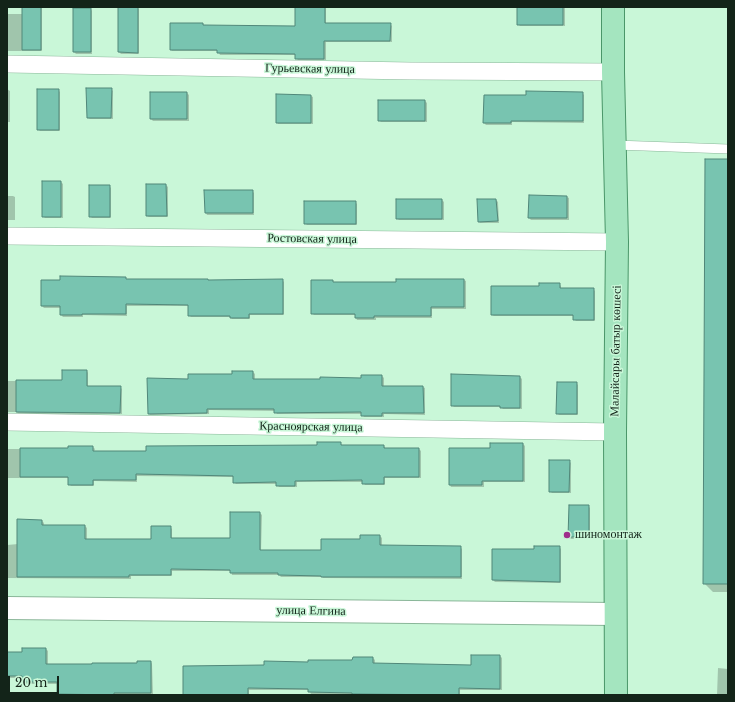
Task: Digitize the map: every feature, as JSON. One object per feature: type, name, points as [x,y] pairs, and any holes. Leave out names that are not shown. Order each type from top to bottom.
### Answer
[{"type":"main road","name":"Малайсары батыр көшесі","points":[[614,7],[613,72],[617,242],[615,432],[616,695]]},
{"type":"street","name":"Гурьевская улица","points":[[7,64],[403,71],[613,72]]},
{"type":"street","name":"Ростовская улица","points":[[7,236],[617,242]]},
{"type":"street","name":"Красноярская улица","points":[[7,422],[615,432]]},
{"type":"street","name":"улица Елгина","points":[[7,608],[615,614]]},
{"type":"lane","points":[[615,145],[728,149]]},
{"type":"building","points":[[22,7],[41,7],[41,50],[22,50]]},
{"type":"building","points":[[118,7],[138,7],[138,53],[118,52]]},
{"type":"building","points":[[295,7],[325,7],[325,23],[391,23],[390,41],[324,41],[324,59],[295,59],[295,54],[217,53],[217,50],[170,50],[170,23],[203,23],[203,25],[295,26]]},
{"type":"building","points":[[517,7],[563,7],[563,25],[517,25]]},
{"type":"building","points":[[73,8],[91,8],[91,52],[73,52]]},
{"type":"building","points":[[86,88],[112,88],[111,118],[87,118]]},
{"type":"building","points":[[37,89],[59,89],[59,130],[37,130]]},
{"type":"building","points":[[526,91],[583,92],[583,121],[511,121],[511,123],[483,123],[484,95],[526,95]]},
{"type":"building","points":[[150,92],[187,92],[187,119],[150,119]]},
{"type":"building","points":[[276,94],[311,95],[311,123],[276,123]]},
{"type":"building","points":[[378,100],[425,100],[425,121],[378,121]]},
{"type":"building","points":[[705,159],[728,159],[728,584],[703,584]]},
{"type":"building","points":[[42,181],[61,181],[61,217],[42,217]]},
{"type":"building","points":[[146,184],[166,184],[167,216],[146,216]]},
{"type":"building","points":[[89,185],[110,185],[110,217],[89,217]]},
{"type":"building","points":[[204,190],[253,190],[253,213],[205,213]]},
{"type":"building","points":[[529,195],[567,196],[567,218],[528,218]]},
{"type":"building","points":[[396,199],[442,199],[442,219],[396,219]]},
{"type":"building","points":[[477,199],[496,199],[498,221],[478,222]]},
{"type":"building","points":[[304,201],[356,201],[356,224],[304,224]]},
{"type":"building","points":[[60,276],[126,277],[126,279],[283,279],[283,314],[249,314],[249,318],[230,318],[230,316],[188,316],[188,305],[126,304],[126,314],[60,315],[60,306],[41,306],[41,280],[60,280]]},
{"type":"building","points":[[396,279],[464,279],[464,307],[431,307],[431,316],[374,316],[374,318],[355,318],[355,314],[311,314],[311,280],[333,280],[333,282],[396,282]]},
{"type":"building","points":[[539,283],[560,283],[560,288],[594,288],[594,320],[573,320],[573,315],[491,315],[491,286],[539,286]]},
{"type":"building","points":[[62,370],[87,370],[87,386],[121,386],[120,413],[16,412],[16,380],[62,380]]},
{"type":"building","points":[[232,371],[253,371],[253,379],[320,379],[320,377],[361,378],[361,375],[382,375],[382,386],[423,386],[424,413],[382,413],[382,416],[361,416],[361,412],[274,413],[274,409],[207,409],[207,413],[148,414],[147,378],[188,379],[188,374],[232,374]]},
{"type":"building","points":[[451,374],[520,376],[520,408],[500,408],[500,406],[451,406]]},
{"type":"building","points":[[557,382],[577,382],[577,414],[556,414]]},
{"type":"building","points":[[317,442],[341,442],[341,445],[384,445],[384,448],[419,448],[419,477],[384,477],[384,484],[362,484],[362,480],[295,481],[295,486],[276,486],[276,482],[233,483],[233,476],[136,474],[136,480],[93,480],[93,485],[68,485],[68,477],[20,477],[20,448],[68,448],[68,446],[93,446],[93,451],[146,451],[146,446],[317,445]]},
{"type":"building","points":[[490,443],[523,443],[523,481],[482,481],[482,485],[449,485],[449,448],[490,448]]},
{"type":"building","points":[[549,460],[570,460],[569,492],[549,492]]},
{"type":"building","points":[[569,505],[589,505],[589,537],[568,537]]},
{"type":"building","points":[[230,512],[260,512],[260,550],[321,550],[321,539],[360,539],[360,535],[380,535],[380,545],[461,546],[461,577],[321,577],[278,575],[278,573],[230,573],[230,570],[171,569],[171,575],[129,575],[129,577],[17,577],[17,519],[42,520],[42,525],[85,525],[85,539],[151,539],[151,526],[171,526],[171,538],[230,538]]},
{"type":"building","points":[[534,546],[560,546],[560,582],[492,580],[492,549],[534,549]]},
{"type":"building","points":[[22,648],[46,648],[46,664],[137,663],[137,661],[151,661],[151,693],[114,693],[114,695],[57,694],[57,682],[22,682],[22,676],[7,676],[7,652],[22,652]]},
{"type":"building","points":[[471,655],[500,655],[500,689],[459,688],[459,695],[352,694],[308,692],[308,689],[248,688],[248,695],[183,695],[183,666],[264,665],[264,661],[308,662],[308,660],[352,660],[353,657],[373,657],[373,663],[471,665]]},
{"type":"place","name":"шиномонтаж","points":[[567,535]]}]
